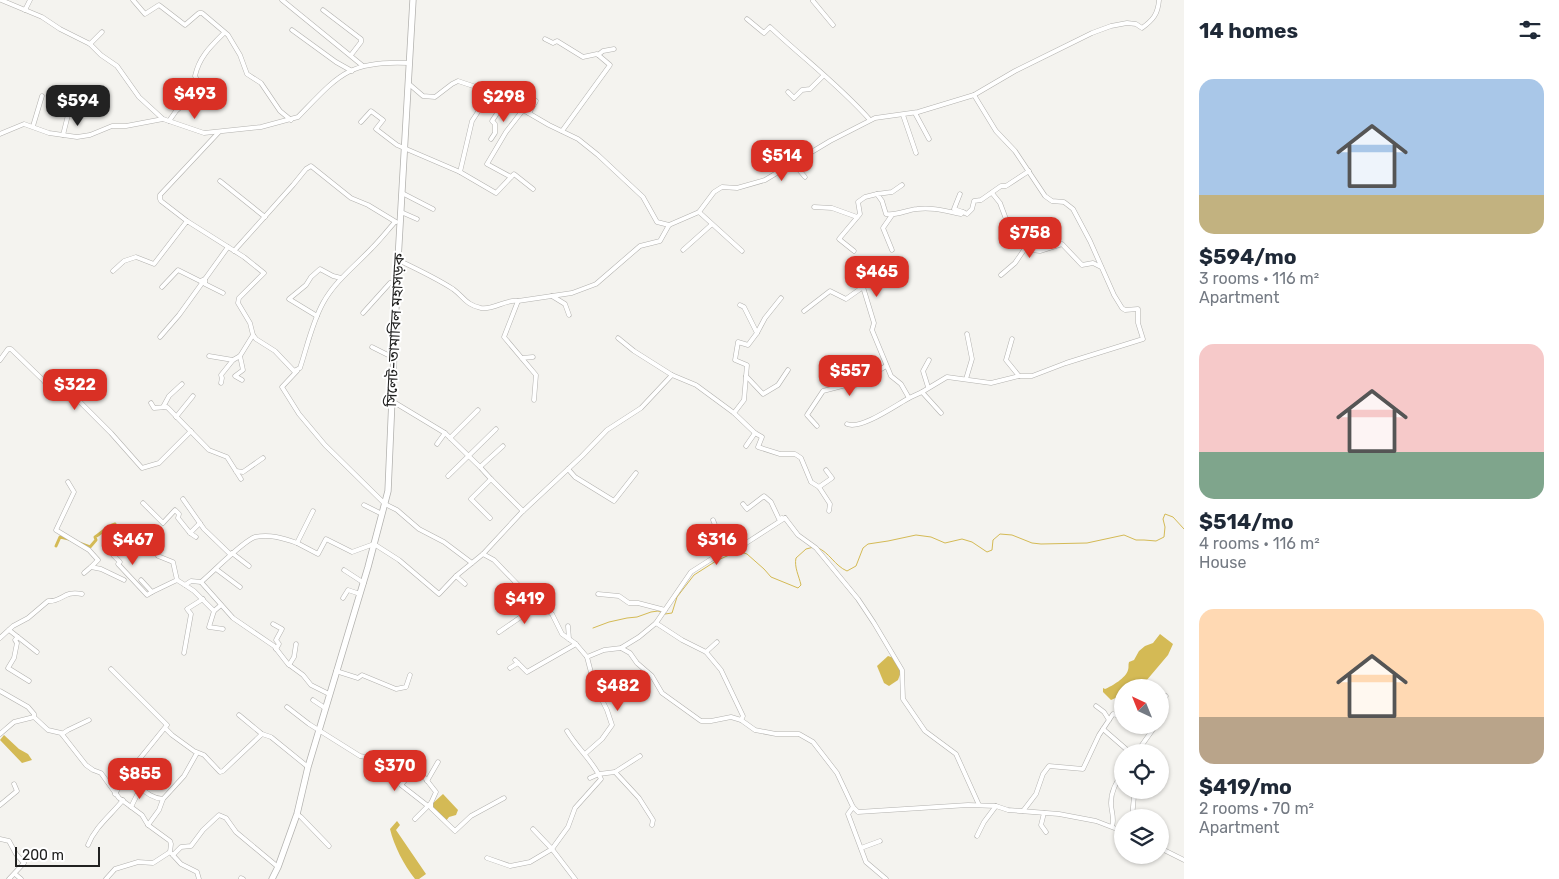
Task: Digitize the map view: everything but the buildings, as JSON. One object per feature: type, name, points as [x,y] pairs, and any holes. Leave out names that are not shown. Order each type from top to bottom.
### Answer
[{"type":"highway","name":"সিলেট-তামাবিল মহাসড়ক","points":[[272,879],[297,814],[318,730],[364,583],[388,491],[398,280],[398,222],[401,212],[413,0]]},
{"type":"street","points":[[1,0],[42,17],[60,30],[90,44],[101,55],[117,66],[139,97],[163,119],[204,133],[261,126],[291,120],[298,117],[341,75],[363,66],[387,62],[409,63]]},
{"type":"street","points":[[25,10],[30,0]]},
{"type":"street","points":[[133,0],[145,14],[159,5],[185,25],[201,12],[224,32],[240,55],[248,74],[261,83],[280,111],[291,120]]},
{"type":"street","points":[[282,0],[363,66]]},
{"type":"street","points":[[398,260],[454,290],[469,304],[483,308],[494,307],[511,300],[518,302],[572,293],[596,284],[640,246],[660,241],[669,225],[699,212],[714,192],[722,186],[737,188],[766,180],[830,141],[874,118],[915,113],[974,95],[1016,71],[1110,26],[1127,23],[1136,24],[1142,28],[1152,21],[1158,9],[1159,0]]},
{"type":"street","points":[[815,3],[832,24]]},
{"type":"street","points":[[323,10],[361,39],[361,42],[351,55]]},
{"type":"street","points":[[747,19],[764,33],[770,27],[850,98],[870,120]]},
{"type":"street","points":[[292,30],[336,62],[352,70]]},
{"type":"street","points":[[90,44],[102,32]]},
{"type":"street","points":[[170,121],[176,111],[200,90],[200,85],[195,76],[196,69],[206,50],[224,32]]},
{"type":"street","points":[[545,39],[553,43],[558,41],[583,57],[598,55],[603,51],[614,49]]},
{"type":"street","points":[[562,131],[610,65],[598,55]]},
{"type":"street","points":[[788,92],[794,98],[802,90],[810,90],[823,76]]},
{"type":"street","points":[[409,84],[423,96],[435,97],[452,84],[458,82],[491,92],[578,139],[609,164],[643,198],[657,222],[669,225]]},
{"type":"street","points":[[460,172],[472,121],[491,92]]},
{"type":"street","points":[[524,93],[536,101],[529,113]]},
{"type":"street","points":[[847,424],[850,426],[868,421],[947,377],[991,383],[1019,376],[1032,376],[1142,339],[1138,323],[1138,309],[1125,310],[1122,308],[1073,209],[1064,202],[1052,201],[1045,196],[1015,152],[996,131],[974,95]]},
{"type":"street","points":[[33,126],[42,96]]},
{"type":"street","points":[[492,140],[495,133],[495,124],[492,121],[506,100]]},
{"type":"street","points":[[361,122],[371,110],[383,120],[376,129],[397,145],[460,172],[496,193],[514,174],[533,190]]},
{"type":"street","points":[[510,177],[487,164],[506,132],[523,110]]},
{"type":"street","points":[[64,135],[69,111]]},
{"type":"street","points":[[915,113],[929,139]]},
{"type":"street","points":[[903,115],[916,154]]},
{"type":"street","points":[[0,134],[24,124],[49,133],[77,136],[90,134],[112,126],[126,126],[163,119]]},
{"type":"street","points":[[218,132],[160,195],[161,200],[187,221],[264,273],[238,301],[256,339],[275,351],[294,371],[297,371]]},
{"type":"street","points":[[794,164],[805,177]]},
{"type":"street","points":[[234,251],[306,169],[311,166],[351,198],[398,222],[341,278],[329,293],[309,335],[309,342],[300,368],[282,386],[299,414],[325,445],[385,504],[397,510],[418,530],[444,542],[472,563]]},
{"type":"street","points":[[960,194],[954,209],[967,214],[972,209],[974,201],[981,200],[1001,186],[1006,186],[1029,171]]},
{"type":"street","points":[[220,181],[265,217]]},
{"type":"street","points":[[854,251],[839,239],[860,214],[858,202],[865,197],[892,192],[902,185]]},
{"type":"street","points":[[402,193],[433,209]]},
{"type":"street","points":[[992,193],[1000,204],[1012,236],[1026,247],[1031,250],[1040,251],[1062,244],[1082,265],[1093,263],[1102,268]]},
{"type":"street","points":[[877,194],[882,201],[886,214],[892,215],[916,209],[935,208],[961,214],[963,212]]},
{"type":"street","points":[[814,207],[832,208],[857,217]]},
{"type":"street","points":[[401,212],[417,219]]},
{"type":"street","points":[[699,212],[742,251]]},
{"type":"street","points":[[892,215],[884,228],[892,250]]},
{"type":"street","points":[[112,271],[124,261],[136,257],[154,264],[187,221]]},
{"type":"street","points":[[683,250],[711,224]]},
{"type":"street","points":[[160,337],[179,315],[228,247]]},
{"type":"street","points":[[1001,275],[1015,263],[1026,247]]},
{"type":"street","points":[[164,252],[168,256]]},
{"type":"street","points":[[317,316],[289,299],[306,285],[311,277],[320,269],[341,278]]},
{"type":"street","points":[[162,287],[178,270],[200,281],[205,279]]},
{"type":"street","points":[[205,279],[205,284],[223,293]]},
{"type":"street","points":[[363,313],[390,283],[398,280]]},
{"type":"street","points":[[804,311],[830,292],[846,298],[863,287],[874,323],[872,330],[886,366],[891,376],[902,384],[909,398]]},
{"type":"street","points":[[552,296],[565,304],[570,315]]},
{"type":"street","points":[[734,413],[744,400],[747,364],[735,360],[738,342],[748,345],[765,318],[781,298]]},
{"type":"street","points":[[518,302],[504,337],[536,375],[534,400]]},
{"type":"street","points":[[740,305],[744,307],[757,333]]},
{"type":"street","points":[[221,383],[221,375],[233,360],[240,356],[253,334]]},
{"type":"street","points":[[966,379],[972,359],[967,334]]},
{"type":"street","points":[[618,338],[634,351],[672,375],[696,385],[734,413],[755,433],[762,437],[758,447],[780,454],[794,454],[801,458],[811,482],[819,487],[830,504],[829,511]]},
{"type":"street","points":[[1012,339],[1006,360],[1019,376]]},
{"type":"street","points":[[372,347],[394,358]]},
{"type":"street","points":[[0,360],[8,349],[11,349],[51,390],[72,394],[111,433],[142,468],[159,462],[191,431]]},
{"type":"street","points":[[208,356],[233,360]]},
{"type":"street","points":[[240,356],[243,370],[235,376],[242,380]]},
{"type":"street","points":[[522,358],[533,357]]},
{"type":"street","points":[[928,387],[923,371],[929,360]]},
{"type":"street","points":[[817,426],[808,415],[823,391],[846,386],[852,387],[886,366]]},
{"type":"street","points":[[746,376],[763,394],[778,386],[788,370]]},
{"type":"street","points":[[201,582],[231,554],[253,538],[280,536],[318,554],[326,539],[352,552],[374,544],[400,560],[439,594],[456,576],[483,554],[523,511],[568,470],[607,430],[642,408],[672,375]]},
{"type":"street","points":[[163,407],[169,396],[182,384]]},
{"type":"street","points":[[922,392],[941,413]]},
{"type":"street","points":[[176,417],[193,396]]},
{"type":"street","points":[[392,401],[445,433],[523,511]]},
{"type":"street","points":[[151,404],[154,408],[167,407],[209,450],[227,457],[241,479]]},
{"type":"street","points":[[450,438],[478,410]]},
{"type":"street","points":[[448,476],[496,429]]},
{"type":"street","points":[[437,444],[445,433]]},
{"type":"street","points":[[746,446],[755,433]]},
{"type":"street","points":[[480,467],[503,446]]},
{"type":"street","points":[[236,472],[243,472],[263,458]]},
{"type":"street","points":[[568,470],[614,501],[636,473]]},
{"type":"street","points":[[819,487],[832,478],[826,470]]},
{"type":"street","points":[[490,518],[471,499],[491,479]]},
{"type":"street","points":[[68,482],[74,492],[56,530],[89,550],[98,560],[84,573]]},
{"type":"street","points":[[743,504],[747,509],[764,496],[771,502],[779,519],[785,518]]},
{"type":"street","points":[[183,499],[217,543],[249,566]]},
{"type":"street","points":[[143,503],[162,523],[175,510],[179,514],[178,518],[190,533],[196,537]]},
{"type":"street","points":[[364,505],[382,514]]},
{"type":"street","points":[[297,543],[313,511]]},
{"type":"street","points":[[587,657],[604,650],[621,648],[639,637],[656,623],[691,572],[716,556],[740,547],[785,518]]},
{"type":"street","points":[[785,518],[798,535],[816,548],[858,599],[902,670],[903,699],[925,732],[956,754],[979,805]]},
{"type":"street","points":[[713,520],[726,552]]},
{"type":"street","points":[[190,533],[200,523]]},
{"type":"street","points":[[483,554],[494,560],[552,614],[562,634],[576,644],[587,657],[594,684],[612,725],[602,739],[584,754]]},
{"type":"street","points":[[113,555],[120,562],[118,564],[147,595],[178,580]]},
{"type":"street","points":[[158,556],[173,562],[178,580],[203,599],[214,611]]},
{"type":"street","points":[[91,567],[101,569],[124,580]]},
{"type":"street","points":[[216,569],[240,587]]},
{"type":"street","points":[[344,570],[364,583]]},
{"type":"street","points":[[121,585],[128,575]]},
{"type":"street","points":[[456,576],[465,584]]},
{"type":"street","points":[[141,580],[152,592]]},
{"type":"street","points":[[185,585],[191,581],[201,582],[233,618],[276,649],[289,665],[303,675],[311,685],[330,694]]},
{"type":"street","points":[[343,598],[348,590],[360,594]]},
{"type":"street","points":[[0,638],[48,601],[54,601],[72,592],[82,594]]},
{"type":"street","points":[[598,594],[619,596],[629,603],[638,603],[665,610]]},
{"type":"street","points":[[184,653],[191,614],[187,609],[203,599]]},
{"type":"street","points":[[499,632],[531,610],[538,602]]},
{"type":"street","points":[[222,605],[214,611],[209,627],[223,629]]},
{"type":"street","points":[[656,623],[682,640],[706,652],[721,670],[743,716],[741,720]]},
{"type":"street","points":[[273,624],[282,630],[276,640],[279,644],[276,649]]},
{"type":"street","points":[[568,626],[569,639]]},
{"type":"street","points":[[9,630],[37,652]]},
{"type":"street","points":[[18,638],[15,640],[17,642],[14,658],[8,668],[29,681]]},
{"type":"street","points":[[706,652],[717,642]]},
{"type":"street","points":[[289,665],[294,657],[296,644]]},
{"type":"street","points":[[510,668],[517,661],[527,674],[576,644]]},
{"type":"street","points":[[621,648],[630,652],[637,663],[652,676],[662,693],[701,721],[711,722],[731,717],[741,720],[755,730],[776,734],[799,734],[813,742],[837,773],[853,806],[858,812],[979,805],[1096,821],[1112,826],[1114,822],[1111,803],[1114,786]]},
{"type":"street","points":[[111,669],[168,725],[125,777],[116,794]]},
{"type":"street","points":[[337,669],[358,678],[362,675],[396,689],[406,686],[410,674]]},
{"type":"street","points":[[0,691],[28,707],[34,714],[34,717],[48,730],[62,734],[68,744],[86,764],[93,770],[101,772],[122,800],[142,815],[148,825],[171,842],[172,854],[182,864],[197,872],[199,879]]},
{"type":"street","points":[[313,700],[325,708]]},
{"type":"street","points":[[1096,706],[1104,712],[1109,720]]},
{"type":"street","points":[[287,707],[318,730],[360,756],[396,758],[428,781],[436,792],[430,804],[415,819]]},
{"type":"street","points":[[1023,812],[1036,794],[1043,774],[1050,766],[1083,769],[1103,729],[1114,714]]},
{"type":"street","points":[[239,715],[262,734],[271,737],[308,767]]},
{"type":"street","points":[[0,734],[14,722],[34,717]]},
{"type":"street","points":[[62,734],[89,720]]},
{"type":"street","points":[[166,728],[176,738],[197,753],[204,755],[220,772],[262,734]]},
{"type":"street","points":[[1103,729],[1120,744]]},
{"type":"street","points":[[487,858],[510,866],[530,862],[552,849],[568,827],[575,808],[601,779],[567,731]]},
{"type":"street","points":[[148,825],[159,810],[163,799],[184,776],[197,753]]},
{"type":"street","points":[[590,778],[598,774],[615,772],[640,756]]},
{"type":"street","points":[[428,781],[438,762]]},
{"type":"street","points":[[414,770],[401,785],[430,804],[431,808],[455,831],[471,816],[504,798]]},
{"type":"street","points":[[615,772],[639,798],[652,820],[652,825]]},
{"type":"street","points":[[125,777],[153,798],[163,799]]},
{"type":"street","points":[[0,805],[17,791],[14,784]]},
{"type":"street","points":[[131,807],[137,795],[143,790]]},
{"type":"street","points":[[88,846],[98,828],[122,800]]},
{"type":"street","points":[[853,806],[848,814],[866,862],[886,879]]},
{"type":"street","points":[[977,836],[984,822],[996,806]]},
{"type":"street","points":[[1044,813],[1041,825],[1046,832]]},
{"type":"street","points":[[297,814],[329,846]]},
{"type":"street","points":[[106,879],[115,869],[138,862],[153,863],[172,854],[180,847],[191,846],[202,830],[219,815],[226,818],[236,832],[278,867]]},
{"type":"street","points":[[532,829],[552,849],[575,879]]},
{"type":"street","points":[[0,839],[9,841],[16,854],[24,863],[9,879]]},
{"type":"street","points":[[861,848],[880,841]]},
{"type":"street","points":[[1169,852],[1184,860]]},
{"type":"street","points":[[15,874],[21,879]]},
{"type":"shaded area","points":[[1160,634],[1173,644],[1168,655],[1148,679],[1122,679],[1127,673],[1129,662],[1134,660],[1139,651],[1145,646],[1153,643]]},
{"type":"shaded area","points":[[888,656],[894,658],[901,672],[898,680],[889,686],[884,683],[877,666]]},
{"type":"shaded area","points":[[1114,685],[1114,699],[1111,700],[1103,692],[1103,688]]},
{"type":"shaded area","points":[[4,735],[19,749],[28,754],[32,760],[22,763],[0,740]]},
{"type":"shaded area","points":[[443,794],[458,810],[456,815],[449,817],[446,821],[433,808],[432,804]]},
{"type":"shaded area","points":[[397,821],[400,825],[396,830],[426,874],[419,879],[415,879],[411,874],[394,842],[390,829]]},
{"type":"waterway","points":[[818,548],[847,571],[856,566],[863,548],[868,544],[916,535],[931,537],[945,543],[962,539],[972,542],[987,552],[992,550],[993,540],[1000,534],[1012,535],[1032,543],[1041,544],[1087,543],[1124,535],[1136,540],[1156,541],[1164,537],[1165,527],[1163,519],[1165,514],[1173,517],[1184,529]]},
{"type":"waterway","points":[[79,543],[90,547],[96,540],[95,537],[109,526],[115,524],[117,530],[131,544],[135,542],[135,535],[141,529],[146,530],[154,538],[156,536]]},
{"type":"waterway","points":[[56,546],[60,537],[69,539]]},
{"type":"waterway","points":[[593,628],[609,622],[637,617],[651,612],[672,613],[677,597],[694,575],[716,561],[738,551],[747,554],[771,577],[798,588],[801,585],[796,568],[796,558],[806,549],[814,547]]}]
